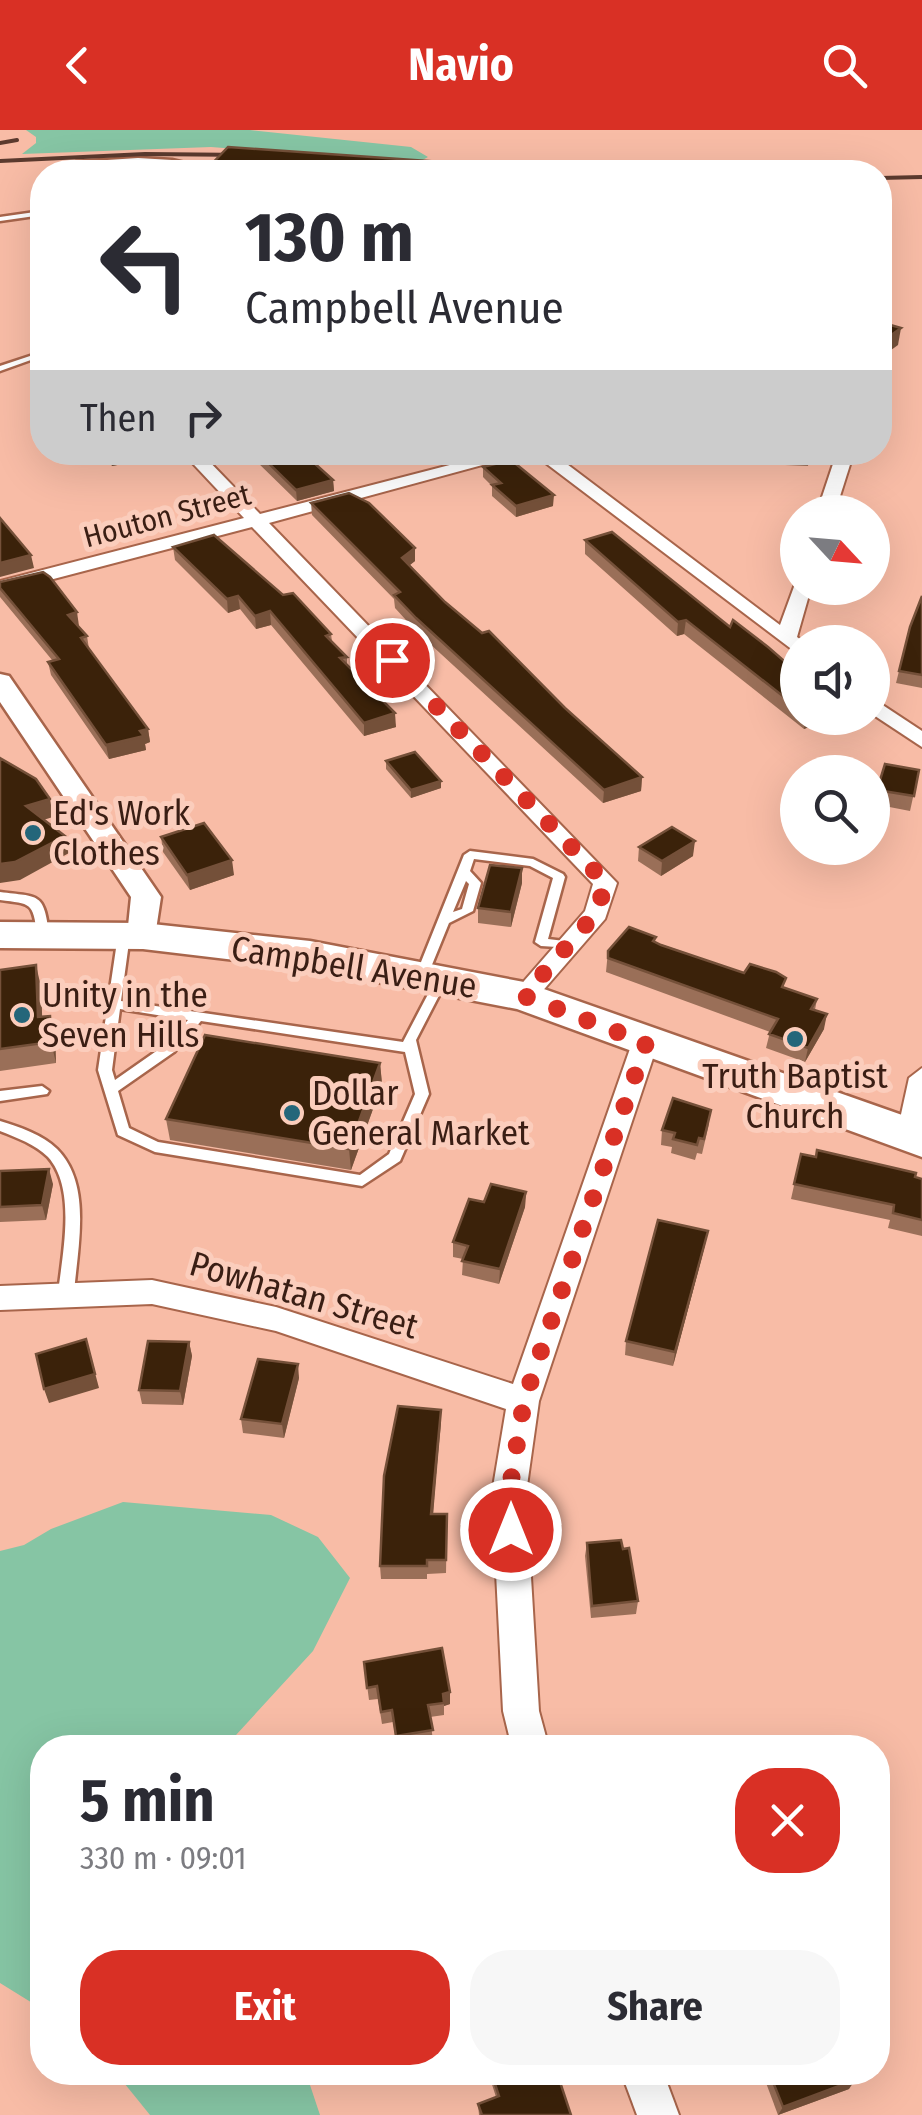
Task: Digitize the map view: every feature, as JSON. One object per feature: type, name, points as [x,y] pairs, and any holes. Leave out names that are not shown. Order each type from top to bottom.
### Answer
[{"type":"main road","name":"Campbell Avenue","points":[[0,934],[133,935],[310,955],[524,996],[916,1138]]},
{"type":"street","points":[[203,465],[606,883],[596,913],[524,996]]},
{"type":"street","name":"Houton Street","points":[[0,588],[472,465]]},
{"type":"street","points":[[556,465],[780,634]]},
{"type":"street","points":[[832,495],[842,465]]},
{"type":"street","points":[[0,682],[146,897],[133,935]]},
{"type":"street","points":[[890,718],[922,742]]},
{"type":"street","points":[[528,1735],[520,1711],[509,1493],[524,1401],[646,1043]]},
{"type":"street","points":[[916,1138],[922,1078]]},
{"type":"street","name":"Powhatan Street","points":[[0,1298],[152,1292],[276,1319],[524,1401]]},
{"type":"street","points":[[647,2085],[658,2115]]},
{"type":"lane","points":[[0,219],[30,214]]},
{"type":"lane","points":[[0,369],[30,358]]},
{"type":"lane","points":[[133,935],[114,1004],[105,1070],[123,1131],[155,1147],[362,1181],[395,1157],[422,1094],[409,1040],[470,855],[533,863],[558,877],[540,942],[568,945]]},
{"type":"lane","points":[[0,896],[30,900],[40,908],[43,934]]},
{"type":"lane","points":[[114,1004],[410,1048]]},
{"type":"lane","points":[[110,1088],[160,1058],[182,1039],[198,1016]]},
{"type":"lane","points":[[0,1096],[42,1091]]},
{"type":"lane","points":[[0,1126],[50,1144],[71,1179],[66,1294]]},
{"type":"green space","points":[[26,130],[250,130],[411,147],[428,157],[376,160],[211,147],[22,154],[36,143],[36,137]]},
{"type":"green space","points":[[123,1502],[271,1515],[318,1537],[350,1578],[313,1651],[236,1735],[30,1735],[30,2002],[0,1983],[0,1551],[24,1545],[51,1529]]},
{"type":"green space","points":[[126,2085],[310,2085],[320,2115],[150,2115]]},
{"type":"building","points":[[228,147],[414,160],[216,160]]},
{"type":"building","points":[[270,465],[316,465],[333,480],[296,490]]},
{"type":"building","points":[[517,465],[554,495],[516,506],[492,485],[501,483],[483,467]]},
{"type":"building","points":[[349,493],[369,503],[415,548],[402,558],[445,602],[482,633],[489,631],[565,708],[642,777],[604,790],[416,618],[394,595],[400,592],[311,503]]},
{"type":"building","points":[[0,518],[31,555],[0,563]]},
{"type":"building","points":[[612,532],[730,627],[733,620],[768,647],[780,657],[780,694],[686,620],[678,622],[585,540]]},
{"type":"building","points":[[214,535],[283,595],[293,593],[347,657],[340,658],[395,713],[364,723],[270,611],[255,616],[238,596],[227,599],[173,547]]},
{"type":"building","points":[[43,572],[77,612],[68,615],[87,636],[81,638],[148,729],[140,731],[144,736],[106,745],[48,662],[59,659],[0,588],[0,582]]},
{"type":"building","points":[[922,596],[922,675],[899,671]]},
{"type":"building","points":[[415,752],[441,781],[411,790],[386,761]]},
{"type":"building","points":[[0,758],[36,779],[50,799],[26,806],[65,836],[15,862],[0,864]]},
{"type":"building","points":[[890,765],[919,770],[914,796],[890,792]]},
{"type":"building","points":[[204,823],[232,860],[187,875],[161,837]]},
{"type":"building","points":[[672,827],[695,841],[662,861],[639,847]]},
{"type":"building","points":[[490,865],[522,868],[511,912],[478,908]]},
{"type":"building","points":[[629,927],[656,937],[653,941],[661,945],[744,973],[750,964],[776,972],[786,978],[782,987],[817,999],[811,1009],[827,1014],[808,1048],[769,1034],[778,1019],[608,958],[608,951]]},
{"type":"building","name":"Unity in the Seven Hills","points":[[36,965],[38,1017],[50,1016],[51,1042],[0,1049],[0,970]]},
{"type":"building","name":"Dollar General Market","points":[[205,1035],[380,1063],[349,1149],[166,1119]]},
{"type":"building","points":[[673,1098],[711,1110],[704,1139],[699,1138],[697,1145],[673,1139],[675,1133],[662,1130]]},
{"type":"building","points":[[817,1150],[916,1173],[915,1177],[922,1179],[922,1220],[893,1213],[894,1205],[794,1184],[801,1154],[816,1157]]},
{"type":"building","points":[[49,1169],[42,1205],[0,1207],[0,1171]]},
{"type":"building","points":[[491,1184],[526,1192],[500,1269],[462,1261],[468,1246],[453,1242],[469,1199],[484,1202]]},
{"type":"building","points":[[658,1220],[708,1231],[675,1352],[626,1341]]},
{"type":"building","points":[[86,1339],[95,1374],[44,1389],[36,1354]]},
{"type":"building","points":[[148,1341],[189,1342],[180,1391],[139,1390]]},
{"type":"building","points":[[258,1359],[298,1364],[282,1424],[241,1419]]},
{"type":"building","points":[[398,1406],[441,1410],[431,1514],[447,1514],[446,1560],[427,1560],[427,1566],[380,1566],[384,1476]]},
{"type":"building","points":[[621,1540],[623,1549],[629,1548],[638,1601],[592,1606],[587,1543]]},
{"type":"building","points":[[442,1648],[450,1692],[443,1694],[444,1703],[428,1705],[433,1730],[396,1735],[392,1710],[381,1712],[377,1686],[367,1688],[364,1662]]},
{"type":"building","points":[[495,2085],[561,2085],[571,2115],[482,2115],[478,2104],[499,2096]]},
{"type":"building","points":[[774,2085],[842,2085],[783,2107]]},
{"type":"railway","points":[[0,143],[17,140]]},
{"type":"railway","points":[[0,161],[145,154],[250,155]]},
{"type":"railway","points":[[892,178],[922,177]]},
{"type":"place","name":"Ed's Work Clothes","points":[[33,833]]},
{"type":"place","name":"Unity in the Seven Hills","points":[[22,1015]]},
{"type":"place","name":"Truth Baptist Church","points":[[795,1039]]},
{"type":"place","name":"Dollar General Market","points":[[292,1113]]},
{"type":"route","points":[[392,660],[606,883],[596,913],[524,996],[646,1043],[524,1401],[509,1493],[511,1530]]}]
